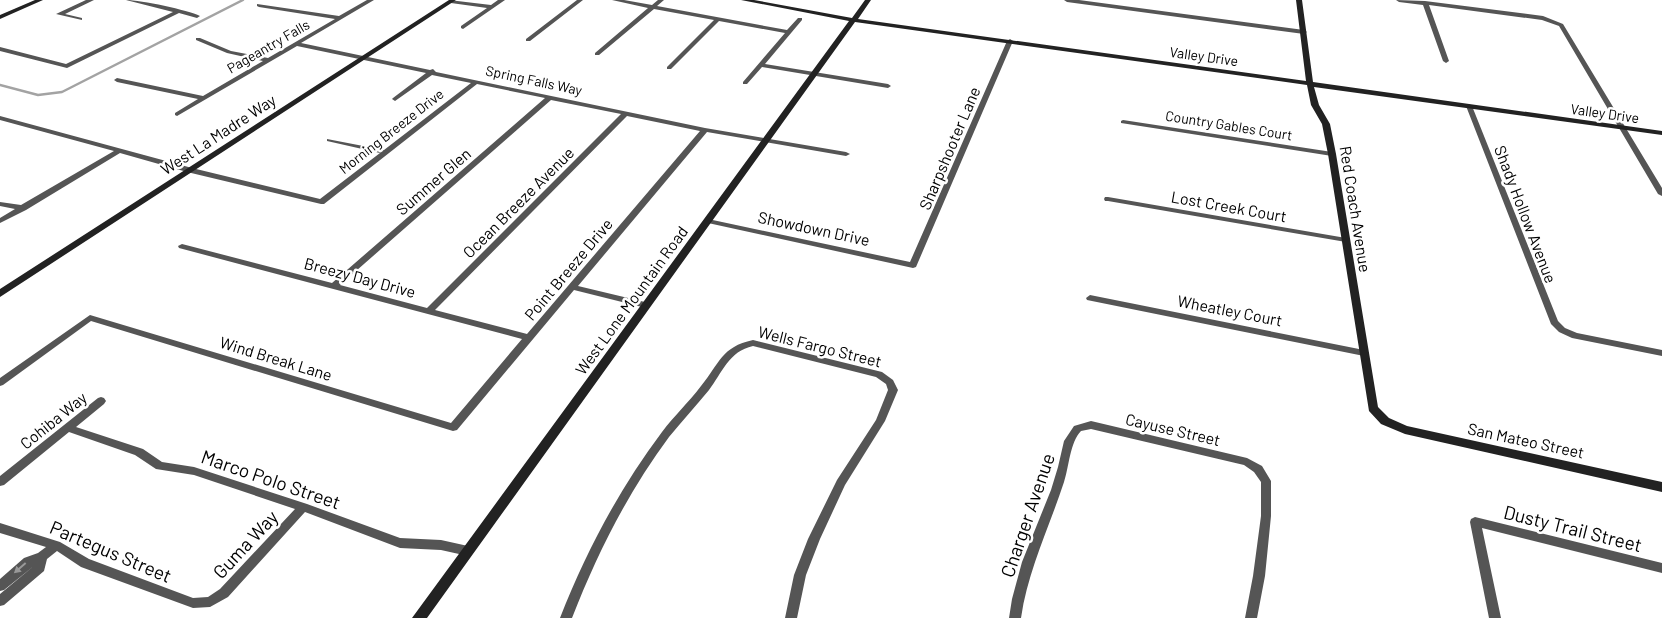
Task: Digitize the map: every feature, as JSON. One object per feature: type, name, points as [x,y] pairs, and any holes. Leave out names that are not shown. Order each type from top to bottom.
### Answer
[{"type":"street","points":[[0,17],[40,0]]},
{"type":"street","points":[[80,19],[59,14],[91,0]]},
{"type":"street","points":[[129,0],[197,16]]},
{"type":"street","name":"Pageantry Falls","points":[[177,114],[371,0]]},
{"type":"street","points":[[452,0],[491,8]]},
{"type":"street","name":"West La Madre Way","points":[[0,294],[452,0]]},
{"type":"street","points":[[462,27],[502,0]]},
{"type":"street","points":[[528,40],[580,0]]},
{"type":"street","points":[[615,0],[788,32]]},
{"type":"street","points":[[597,54],[661,0]]},
{"type":"street","name":"Valley Drive","points":[[744,0],[854,20],[1662,133]]},
{"type":"street","name":"West Lone Mountain Road","points":[[419,618],[868,0]]},
{"type":"street","points":[[1067,0],[1304,32]]},
{"type":"street","name":"Red Coach Avenue","points":[[1299,0],[1310,84],[1315,105],[1326,124],[1332,154],[1373,408],[1385,421]]},
{"type":"street","points":[[1399,0],[1543,18],[1557,22],[1561,25],[1662,194]]},
{"type":"street","points":[[1424,3],[1446,61]]},
{"type":"street","points":[[259,4],[339,18]]},
{"type":"street","points":[[0,50],[67,66],[179,11]]},
{"type":"street","points":[[745,83],[800,18]]},
{"type":"street","points":[[669,68],[718,19]]},
{"type":"street","points":[[198,39],[229,52],[269,60]]},
{"type":"street","name":"Sharpshooter Lane","points":[[913,265],[1010,42]]},
{"type":"street","name":"Spring Falls Way","points":[[296,44],[705,130],[846,154]]},
{"type":"street","points":[[760,65],[888,86]]},
{"type":"street","points":[[395,99],[433,72]]},
{"type":"street","points":[[117,80],[204,98]]},
{"type":"street","name":"Morning Breeze Drive","points":[[190,170],[321,202],[477,81]]},
{"type":"street","name":"Summer Glen","points":[[334,286],[550,96]]},
{"type":"street","name":"Shady Hollow Avenue","points":[[1469,106],[1554,322],[1562,330]]},
{"type":"street","name":"Ocean Breeze Avenue","points":[[429,311],[626,113]]},
{"type":"street","points":[[0,118],[190,170]]},
{"type":"street","points":[[0,127],[11,121]]},
{"type":"street","name":"Country Gables Court","points":[[1123,122],[1332,154]]},
{"type":"street","name":"Point Breeze Drive","points":[[453,427],[705,130]]},
{"type":"street","points":[[329,140],[386,152]]},
{"type":"street","points":[[0,221],[120,151]]},
{"type":"street","name":"Lost Creek Court","points":[[1108,199],[1346,240]]},
{"type":"street","points":[[0,204],[23,208]]},
{"type":"street","name":"Showdown Drive","points":[[708,221],[913,265]]},
{"type":"street","name":"Breezy Day Drive","points":[[182,246],[530,338]]},
{"type":"street","points":[[572,287],[646,305]]},
{"type":"street","name":"Wheatley Court","points":[[1090,298],[1364,353]]},
{"type":"street","name":"Wind Break Lane","points":[[0,383],[90,318],[453,427]]},
{"type":"street","points":[[1562,330],[1575,336],[1662,353]]},
{"type":"street","name":"Wells Fargo Street","points":[[566,618],[576,591],[616,512],[655,449],[714,377],[731,351],[741,345],[753,343],[880,374],[890,382],[892,390],[880,421],[840,483],[814,539],[800,575],[791,618]]},
{"type":"street","name":"Cohiba Way","points":[[0,482],[101,401]]},
{"type":"street","name":"San Mateo Street","points":[[1385,421],[1405,430],[1662,487]]},
{"type":"street","name":"Cayuse Street","points":[[1079,427],[1091,424],[1247,462],[1258,469]]},
{"type":"street","name":"Charger Avenue","points":[[1015,618],[1016,604],[1030,556],[1062,473],[1072,433],[1079,427]]},
{"type":"street","name":"Marco Polo Street","points":[[68,428],[138,452],[160,466],[194,471],[303,507],[400,543],[441,546],[468,551]]},
{"type":"street","points":[[1251,618],[1259,576],[1266,516],[1266,481],[1258,469]]},
{"type":"street","name":"Guma Way","points":[[210,602],[224,593],[303,507]]},
{"type":"street","name":"Dusty Trail Street","points":[[1494,618],[1475,522],[1662,568]]},
{"type":"street","name":"Partegus Street","points":[[0,528],[56,544],[85,562],[193,603],[210,602]]},
{"type":"street","points":[[0,586],[28,562],[42,557],[56,544]]},
{"type":"street","points":[[0,601],[40,567],[42,557]]},
{"type":"waterway","points":[[0,85],[38,95],[62,92],[243,0]]}]
